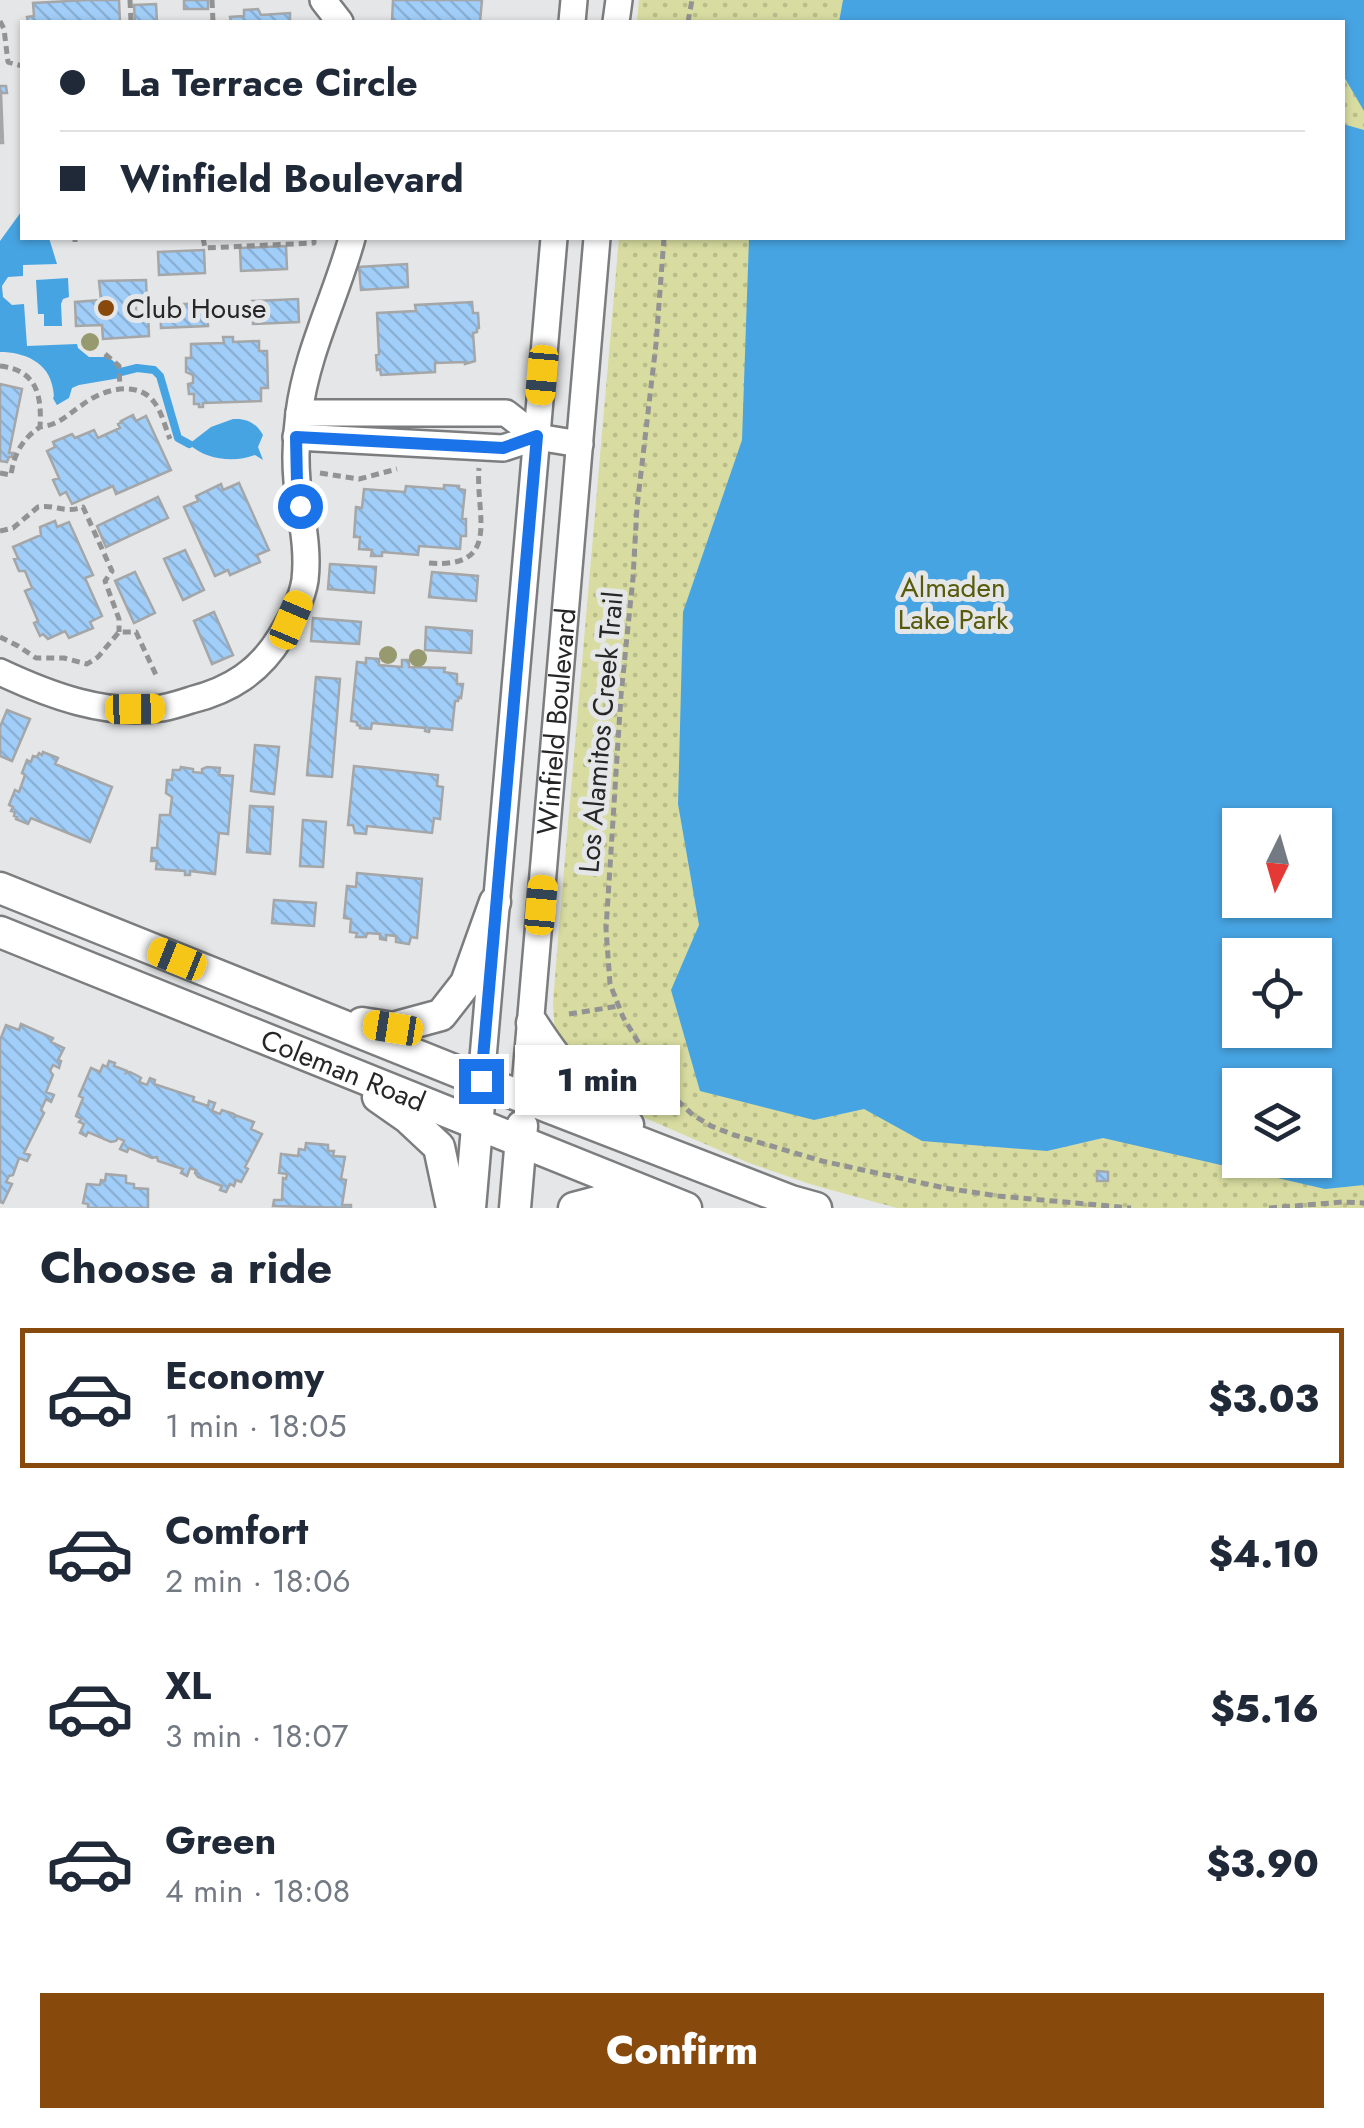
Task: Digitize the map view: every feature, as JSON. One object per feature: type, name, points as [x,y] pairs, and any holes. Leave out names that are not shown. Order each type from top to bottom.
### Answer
[{"type":"street","points":[[323,0],[338,20]]},
{"type":"street","points":[[0,672],[71,700],[112,708],[148,709],[208,696],[255,670],[270,654],[291,620],[304,584],[306,543],[297,483],[303,387],[351,240]]},
{"type":"street","name":"Winfield Boulevard","points":[[470,1208],[554,240]]},
{"type":"street","name":"Winfield Boulevard","points":[[515,1208],[597,240]]},
{"type":"street","points":[[298,425],[503,448],[537,436],[580,444]]},
{"type":"street","name":"Coleman Road","points":[[0,888],[524,1098],[816,1208]]},
{"type":"street","points":[[319,1016],[393,1028],[441,1015],[466,982],[495,902]]},
{"type":"street","name":"Coleman Road","points":[[0,932],[682,1208]]},
{"type":"street","points":[[532,1023],[562,1068],[596,1103],[667,1152]]},
{"type":"street","points":[[335,1067],[408,1118],[438,1147],[452,1208]]},
{"type":"street","points":[[574,1208],[612,1198],[682,1208]]},
{"type":"path","points":[[0,22],[8,62],[20,65]]},
{"type":"path","points":[[203,240],[205,248],[314,240]]},
{"type":"path","name":"Los Alamitos Creek Trail","points":[[664,240],[622,678],[609,880],[607,956],[610,984],[618,1006],[678,1102],[711,1126],[822,1161],[917,1182],[998,1196],[1131,1208]]},
{"type":"path","points":[[105,354],[120,366],[120,388]]},
{"type":"path","points":[[0,366],[22,370],[38,390],[40,427]]},
{"type":"path","points":[[0,473],[10,476],[20,446],[40,427],[58,423],[83,404],[120,388],[141,392],[154,401],[170,439]]},
{"type":"path","points":[[429,563],[458,564],[476,549],[481,520],[476,474],[480,463],[484,463]]},
{"type":"path","points":[[313,476],[327,473],[359,478],[396,469]]},
{"type":"path","points":[[0,530],[13,528],[38,507],[67,512],[83,506],[112,571],[104,582],[119,619],[119,632],[98,658],[88,664],[64,658],[36,658],[0,637]]},
{"type":"path","points":[[119,632],[136,632],[156,674]]},
{"type":"path","points":[[570,1014],[618,1006]]},
{"type":"path","points":[[1268,1208],[1364,1203]]},
{"type":"green space","name":"Almaden Lake Park","points":[[639,0],[1364,0],[1364,1208],[897,1208],[749,1163],[615,1105],[603,1098],[555,1033],[553,1004],[619,240],[1345,240],[1345,20],[637,20]]},
{"type":"water","points":[[843,0],[1364,0],[1364,111],[1345,78],[1345,20],[839,20]]},
{"type":"water","name":"Almaden Lake Park","points":[[1345,125],[1364,130],[1364,1185],[1325,1189],[1277,1178],[1332,1178],[1332,1068],[1222,1068],[1222,1165],[1103,1138],[1047,1151],[922,1141],[864,1109],[814,1120],[700,1091],[671,990],[699,925],[678,804],[683,612],[742,440],[749,240],[1345,240]]},
{"type":"water","points":[[20,213],[20,240],[50,240],[57,264],[23,265],[23,276],[8,277],[2,286],[3,297],[12,305],[24,304],[27,346],[77,344],[89,357],[105,354],[119,366],[120,378],[72,388],[69,398],[57,405],[51,380],[41,365],[18,354],[0,352],[0,241]]},
{"type":"water","points":[[68,278],[69,297],[61,304],[62,326],[44,326],[44,314],[38,314],[36,280]]},
{"type":"water","points":[[233,419],[247,420],[263,435],[258,447],[263,460],[255,455],[220,458],[189,444],[211,427]]},
{"type":"building","points":[[119,0],[120,20],[28,20],[34,16],[33,3]]},
{"type":"building","points":[[184,0],[208,0],[208,9],[184,9]]},
{"type":"building","points":[[393,0],[482,0],[480,20],[392,20]]},
{"type":"building","points":[[156,4],[157,20],[135,20],[134,5]]},
{"type":"building","points":[[258,9],[261,15],[290,13],[290,20],[231,20],[230,17],[244,16],[244,10]]},
{"type":"building","points":[[0,86],[6,86],[7,93],[1,93],[3,143],[0,143]]},
{"type":"building","points":[[286,246],[287,269],[241,271],[240,248]]},
{"type":"building","points":[[204,250],[205,273],[159,275],[158,252]]},
{"type":"building","points":[[407,264],[408,287],[361,290],[359,267]]},
{"type":"building","name":"Club House","points":[[146,280],[147,304],[136,305],[136,312],[148,312],[149,336],[103,339],[102,325],[76,326],[75,302],[101,300],[99,281]]},
{"type":"building","points":[[298,299],[299,322],[253,324],[252,301]]},
{"type":"building","points":[[472,302],[479,328],[473,333],[475,361],[435,363],[435,372],[381,375],[377,370],[377,313],[416,311],[415,305]]},
{"type":"building","points":[[207,303],[208,326],[161,328],[160,305]]},
{"type":"building","points":[[223,337],[233,337],[233,342],[259,341],[259,351],[267,351],[268,388],[261,388],[261,401],[203,403],[203,407],[194,404],[188,384],[193,383],[193,375],[186,372],[191,344],[224,343]]},
{"type":"building","points":[[0,384],[22,389],[9,453],[13,453],[7,462],[0,461]]},
{"type":"building","points":[[133,415],[136,421],[146,416],[171,470],[116,494],[113,486],[72,504],[66,492],[60,495],[53,480],[59,478],[47,451],[55,447],[53,442],[94,430],[98,438],[120,428],[121,421]]},
{"type":"building","points":[[239,483],[269,550],[257,555],[260,562],[230,575],[228,570],[215,576],[184,507],[198,501],[196,496],[221,484],[223,490]]},
{"type":"building","points":[[444,485],[465,490],[462,519],[466,519],[466,536],[461,536],[460,549],[419,546],[418,555],[382,552],[382,556],[371,556],[372,550],[359,549],[360,537],[354,537],[356,507],[362,508],[364,489],[405,492],[406,486],[444,489]]},
{"type":"building","points":[[158,497],[168,518],[106,547],[97,526]]},
{"type":"building","points":[[55,521],[57,527],[69,522],[93,575],[85,578],[102,616],[90,622],[93,628],[69,638],[65,631],[48,639],[40,636],[34,623],[38,621],[25,591],[32,588],[25,571],[19,571],[13,547],[41,535],[40,527]]},
{"type":"building","points":[[185,550],[204,590],[183,600],[164,559]]},
{"type":"building","points":[[330,564],[376,567],[374,593],[328,589]]},
{"type":"building","points":[[135,572],[155,613],[134,623],[115,581]]},
{"type":"building","points":[[432,572],[478,576],[476,601],[429,597]]},
{"type":"building","points":[[214,612],[233,655],[212,664],[194,621]]},
{"type":"building","points":[[313,618],[361,622],[359,644],[311,641]]},
{"type":"building","points":[[426,627],[472,631],[471,653],[425,650]]},
{"type":"building","points":[[366,658],[379,659],[379,665],[402,667],[402,660],[409,660],[409,667],[445,668],[444,672],[457,674],[457,684],[463,684],[461,698],[455,701],[452,730],[430,728],[429,732],[425,728],[372,723],[371,729],[360,728],[351,721],[357,662],[366,663]]},
{"type":"building","points":[[316,677],[340,679],[332,777],[307,775]]},
{"type":"building","points":[[7,710],[30,719],[12,761],[0,756],[0,727]]},
{"type":"building","points":[[255,745],[279,747],[274,794],[251,791]]},
{"type":"building","points":[[43,752],[58,758],[55,764],[112,787],[90,842],[31,818],[28,824],[16,819],[11,811],[13,807],[9,805],[15,790],[19,792],[27,760],[31,762],[33,756]]},
{"type":"building","points":[[354,766],[438,775],[437,786],[443,787],[440,819],[434,818],[432,833],[367,826],[366,834],[355,833],[353,825],[348,825]]},
{"type":"building","points":[[181,767],[202,773],[207,767],[220,768],[219,775],[233,776],[228,834],[219,833],[215,874],[190,871],[190,875],[185,875],[185,871],[156,869],[157,861],[151,861],[152,848],[157,848],[160,815],[170,815],[172,797],[166,793],[167,780],[172,780],[173,770]]},
{"type":"building","points":[[250,806],[273,807],[270,854],[247,852]]},
{"type":"building","points":[[303,820],[326,822],[323,867],[300,866]]},
{"type":"building","points":[[357,873],[422,879],[417,938],[411,937],[409,944],[396,942],[396,936],[386,935],[386,940],[380,939],[380,934],[356,937],[357,933],[350,932],[351,919],[344,918],[347,886],[356,887]]},
{"type":"building","points":[[274,900],[316,903],[314,926],[272,923]]},
{"type":"building","points":[[21,1024],[53,1038],[51,1042],[64,1048],[59,1068],[53,1065],[50,1071],[53,1075],[46,1092],[54,1095],[51,1102],[46,1099],[41,1110],[44,1113],[24,1153],[30,1155],[27,1161],[19,1158],[6,1182],[12,1184],[3,1203],[0,1040],[6,1025],[19,1030]]},
{"type":"building","points":[[109,1061],[141,1078],[139,1082],[147,1085],[150,1078],[155,1080],[154,1084],[194,1097],[193,1101],[208,1106],[209,1101],[215,1103],[212,1111],[220,1114],[222,1110],[254,1122],[251,1129],[262,1134],[241,1182],[230,1184],[226,1192],[220,1190],[222,1186],[198,1177],[196,1170],[190,1168],[187,1176],[181,1173],[183,1169],[158,1161],[157,1157],[120,1149],[124,1141],[118,1138],[111,1142],[88,1132],[86,1136],[80,1133],[84,1124],[76,1116],[83,1098],[79,1096],[91,1068],[100,1072]]},
{"type":"building","points":[[306,1143],[328,1145],[333,1156],[345,1157],[342,1205],[351,1208],[273,1206],[274,1200],[282,1200],[283,1178],[287,1174],[279,1173],[281,1154],[298,1156]]},
{"type":"building","points":[[1097,1171],[1108,1172],[1108,1181],[1097,1181]]},
{"type":"building","points":[[106,1174],[126,1176],[126,1183],[134,1184],[134,1188],[148,1189],[148,1208],[88,1208],[83,1203],[87,1184],[100,1185]]},
{"type":"waterway","points":[[121,372],[137,368],[154,370],[160,376],[178,438],[189,444]]},
{"type":"place","name":"Club House","points":[[106,308]]},
{"type":"route","points":[[300,506],[296,437],[503,448],[537,436],[481,1081]]}]
